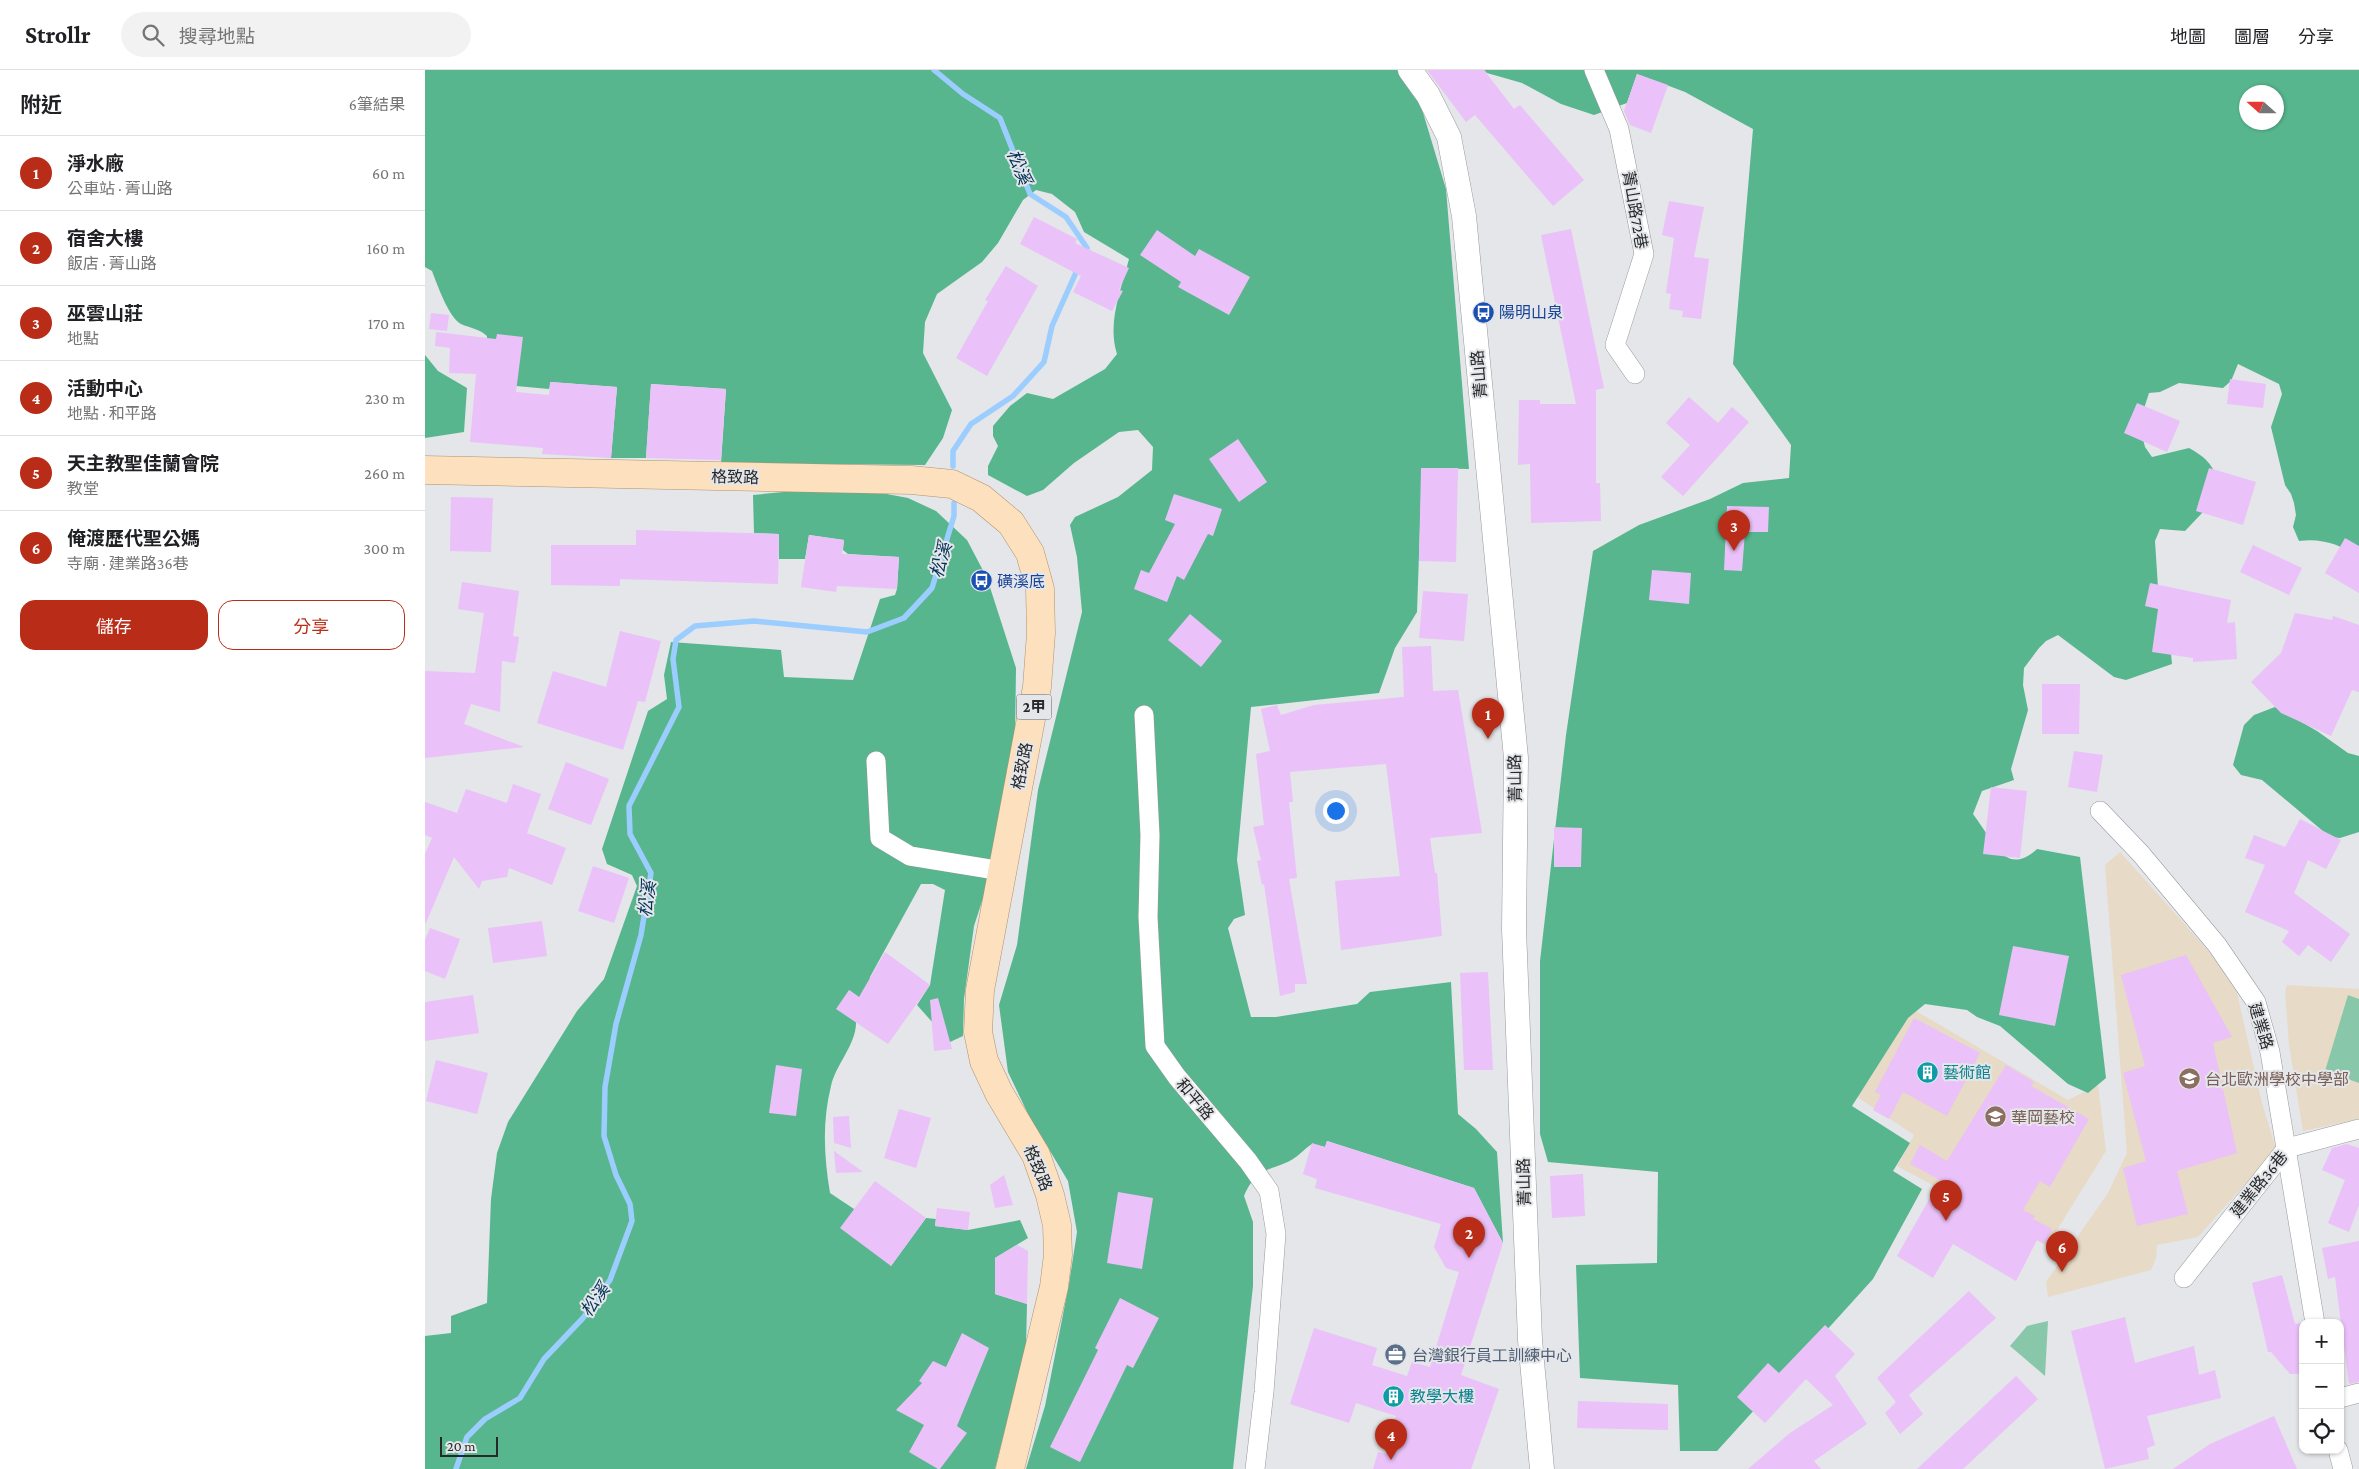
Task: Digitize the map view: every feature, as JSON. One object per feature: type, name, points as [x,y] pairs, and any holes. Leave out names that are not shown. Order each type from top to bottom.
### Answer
[{"type":"main road","name":"格致路","points":[[425,470],[911,480],[952,484],[981,498],[1011,523],[1030,553],[1040,589],[1041,633],[1037,688],[980,990],[978,1032],[984,1061],[999,1093],[1036,1156],[1050,1195],[1057,1225],[1059,1255],[1054,1288],[1010,1469]]},
{"type":"street","name":"菁山路","points":[[1410,70],[1429,95],[1449,138],[1464,216],[1515,758],[1514,929],[1530,1340],[1542,1469]]},
{"type":"street","name":"菁山路72巷","points":[[1594,70],[1619,129],[1644,254],[1615,345],[1635,374]]},
{"type":"street","name":"和平路","points":[[1144,714],[1149,835],[1148,917],[1155,1046],[1177,1077],[1248,1161],[1269,1191],[1276,1234],[1264,1392],[1255,1469]]},
{"type":"street","points":[[876,761],[880,838],[910,856],[1002,871]]},
{"type":"street","name":"建業路","points":[[2100,812],[2141,854],[2217,944],[2256,1002],[2270,1052],[2314,1319]]},
{"type":"street","name":"建業路36巷","points":[[2184,1278],[2287,1148],[2359,1129]]},
{"type":"street","points":[[2344,1397],[2359,1393]]},
{"type":"street","points":[[2340,1454],[2343,1469]]},
{"type":"shaded area","name":"台北歐洲學校中學部","points":[[2120,852],[2204,946],[2218,963],[2237,993],[2262,1103],[2276,1149],[2198,1237],[2157,1245],[2156,1258],[2151,1270],[2048,1297],[2046,1282],[2108,1193],[2127,1153],[2105,865]]},
{"type":"shaded area","name":"台北歐洲學校中學部","points":[[2287,985],[2359,989],[2359,1119],[2303,1131],[2289,1045],[2285,992]]},
{"type":"shaded area","name":"華岡藝校","points":[[1904,1004],[2068,1100],[2098,1085],[2106,1151],[2047,1246],[1897,1166],[1914,1135],[1848,1091]]},
{"type":"green space","points":[[425,70],[1397,70],[1421,106],[1446,189],[1469,469],[1422,468],[1417,612],[1395,648],[1379,693],[1251,707],[1237,860],[1245,915],[1234,919],[1228,928],[1251,1017],[1276,1017],[1357,1004],[1370,992],[1451,982],[1458,1114],[1476,1129],[1497,1152],[1503,1243],[1474,1188],[1327,1141],[1325,1147],[1312,1144],[1293,1159],[1259,1174],[1249,1186],[1244,1196],[1253,1222],[1253,1286],[1233,1469],[1026,1469],[1045,1406],[1069,1284],[1077,1232],[1068,1181],[1029,1116],[1008,1072],[999,1005],[1017,945],[1038,790],[1082,612],[1077,557],[1070,525],[1075,517],[1118,497],[1152,470],[1153,447],[1138,430],[1119,432],[1074,463],[1043,490],[1027,496],[988,475],[988,466],[998,446],[993,436],[993,426],[1010,406],[1027,393],[1053,399],[1105,369],[1117,354],[1114,342],[1114,318],[1129,259],[1084,232],[1075,212],[1052,194],[1036,190],[1023,200],[998,243],[982,262],[937,294],[925,322],[923,353],[952,410],[943,438],[925,465],[721,463],[726,389],[651,384],[646,458],[611,458],[617,387],[551,382],[549,389],[484,383],[487,336],[457,321],[444,300],[432,271],[425,267]]},
{"type":"green space","points":[[1484,70],[2359,70],[2359,556],[2331,543],[2308,540],[2299,541],[2293,527],[2296,515],[2294,503],[2285,485],[2271,427],[2282,394],[2279,384],[2238,364],[2231,381],[2223,388],[2179,383],[2160,392],[2149,393],[2139,424],[2145,447],[2152,457],[2189,448],[2203,457],[2211,466],[2221,493],[2185,531],[2160,529],[2155,541],[2159,603],[2169,633],[2172,664],[2126,680],[2114,677],[2058,635],[2046,641],[2024,668],[2023,685],[2028,710],[2011,769],[2014,780],[1982,791],[1973,814],[1998,849],[2009,858],[2022,859],[2037,849],[2080,857],[2106,1078],[2088,1093],[2068,1084],[2000,1026],[1977,1017],[1967,1010],[1925,1004],[1908,1018],[1852,1106],[1910,1143],[1893,1171],[1922,1189],[1873,1279],[1717,1451],[1680,1451],[1678,1385],[1580,1378],[1576,1265],[1657,1263],[1658,1172],[1548,1162],[1540,1134],[1540,961],[1566,735],[1593,551],[1639,525],[1710,499],[1743,483],[1789,478],[1791,445],[1733,364],[1753,129],[1685,92],[1637,74],[1627,103],[1594,115],[1561,104],[1522,83],[1487,73]]},
{"type":"green space","points":[[425,355],[438,371],[467,388],[464,432],[425,438]]},
{"type":"green space","points":[[794,491],[876,492],[908,498],[936,511],[967,540],[987,578],[1016,668],[1015,738],[999,849],[974,926],[964,999],[963,1036],[950,1042],[917,1005],[930,985],[945,890],[933,884],[921,884],[870,977],[867,1003],[849,990],[856,1021],[855,1029],[850,1046],[831,1086],[825,1126],[825,1153],[830,1193],[854,1209],[891,1266],[926,1218],[936,1219],[935,1226],[968,1230],[1020,1220],[1028,1238],[995,1258],[995,1294],[1027,1304],[1026,1347],[995,1469],[425,1469],[425,1336],[451,1333],[451,1316],[487,1303],[491,1199],[497,1153],[508,1122],[577,1011],[604,979],[637,886],[632,875],[607,864],[602,849],[648,711],[667,699],[664,675],[671,642],[781,650],[784,677],[853,680],[880,599],[895,595],[899,557],[848,554],[843,550],[844,540],[809,535],[805,559],[779,559],[779,534],[754,533],[753,495]]},
{"type":"green space","points":[[2275,707],[2317,731],[2348,753],[2359,756],[2359,832],[2340,838],[2330,837],[2262,780],[2241,775],[2233,765],[2244,725],[2254,715]]},
{"type":"green space","points":[[2348,995],[2359,999],[2359,1083],[2325,1071]]},
{"type":"green space","points":[[2048,1321],[2045,1376],[2010,1346],[2027,1326]]},
{"type":"building","points":[[1427,70],[1484,70],[1514,109],[1520,105],[1584,180],[1553,206],[1475,115],[1466,122]]},
{"type":"building","points":[[1637,74],[1668,85],[1651,133],[1630,125],[1624,111]]},
{"type":"building","points":[[1669,201],[1704,207],[1694,257],[1709,259],[1701,319],[1682,317],[1683,311],[1669,309],[1671,294],[1666,293],[1674,238],[1662,235]]},
{"type":"building","points":[[1034,217],[1077,239],[1075,243],[1129,268],[1119,290],[1123,291],[1112,311],[1073,292],[1081,276],[1020,244]]},
{"type":"building","points":[[1571,229],[1604,388],[1596,390],[1596,483],[1600,483],[1601,521],[1531,523],[1530,464],[1518,465],[1519,400],[1540,400],[1540,404],[1576,404],[1541,235]]},
{"type":"building","points":[[1157,230],[1195,256],[1199,249],[1250,277],[1229,315],[1178,287],[1181,282],[1140,255]]},
{"type":"building","points":[[1006,266],[1038,286],[987,376],[956,358],[988,301],[985,300]]},
{"type":"building","points":[[431,313],[449,315],[447,331],[429,329]]},
{"type":"building","points":[[436,332],[496,339],[497,334],[523,337],[516,392],[549,395],[550,382],[617,387],[611,458],[542,454],[543,448],[470,442],[476,374],[449,373],[450,348],[435,346]]},
{"type":"building","points":[[2230,379],[2266,384],[2263,408],[2227,404]]},
{"type":"building","points":[[651,384],[726,389],[721,460],[646,458]]},
{"type":"building","points":[[1689,397],[1718,423],[1732,407],[1749,422],[1683,496],[1661,477],[1690,445],[1666,423]]},
{"type":"building","points":[[2137,403],[2180,421],[2167,452],[2124,433]]},
{"type":"building","points":[[1238,439],[1267,482],[1239,502],[1209,459]]},
{"type":"building","points":[[1421,468],[1458,468],[1456,562],[1419,561]]},
{"type":"building","points":[[2209,468],[2256,482],[2243,525],[2196,511]]},
{"type":"building","points":[[1174,494],[1222,509],[1213,536],[1208,534],[1184,580],[1177,576],[1167,602],[1134,589],[1141,570],[1149,573],[1175,524],[1165,520]]},
{"type":"building","points":[[451,497],[493,498],[491,552],[450,551]]},
{"type":"building","points":[[1727,506],[1769,507],[1768,532],[1745,532],[1742,571],[1724,570]]},
{"type":"building","points":[[636,530],[779,534],[778,584],[620,579],[620,586],[551,585],[551,545],[636,545]]},
{"type":"building","points":[[809,535],[844,540],[842,554],[899,557],[897,589],[837,586],[836,592],[801,587]]},
{"type":"building","points":[[2345,538],[2359,546],[2359,593],[2325,573]]},
{"type":"building","points":[[2253,545],[2302,568],[2289,595],[2240,572]]},
{"type":"building","points":[[1652,570],[1691,573],[1689,604],[1649,600]]},
{"type":"building","points":[[462,582],[519,591],[513,636],[519,637],[515,663],[502,661],[500,712],[471,704],[464,724],[524,747],[425,758],[425,671],[475,673],[484,613],[458,609]]},
{"type":"building","points":[[2150,583],[2231,600],[2227,623],[2235,622],[2237,659],[2193,662],[2193,658],[2152,652],[2158,609],[2145,606]]},
{"type":"building","points":[[1423,591],[1468,594],[1464,641],[1419,638]]},
{"type":"building","points":[[2295,613],[2332,620],[2333,616],[2359,625],[2359,692],[2352,690],[2331,736],[2281,713],[2251,682],[2281,653]]},
{"type":"building","points":[[1190,614],[1222,641],[1201,667],[1168,640]]},
{"type":"building","points":[[620,631],[661,641],[645,702],[638,701],[623,750],[537,723],[553,671],[606,687]]},
{"type":"building","points":[[1431,646],[1433,691],[1458,690],[1482,833],[1430,838],[1435,873],[1437,873],[1442,936],[1341,950],[1335,881],[1400,876],[1386,764],[1290,772],[1293,802],[1289,802],[1297,878],[1289,879],[1307,984],[1295,984],[1295,992],[1280,996],[1264,884],[1262,885],[1257,861],[1261,860],[1253,827],[1264,825],[1256,754],[1270,751],[1261,709],[1277,705],[1281,715],[1314,705],[1404,697],[1402,647]]},
{"type":"building","points":[[2042,684],[2080,684],[2079,734],[2042,734]]},
{"type":"building","points":[[2074,751],[2103,755],[2097,792],[2068,787]]},
{"type":"building","points":[[566,762],[609,779],[591,825],[548,809]]},
{"type":"building","points":[[513,784],[541,794],[527,833],[566,848],[552,885],[509,868],[507,877],[482,881],[479,889],[454,857],[425,925],[425,854],[432,838],[425,835],[425,802],[457,813],[466,789],[507,803]]},
{"type":"building","points":[[1991,787],[2027,791],[2020,858],[1983,854]]},
{"type":"building","points":[[2300,819],[2341,840],[2326,869],[2308,860],[2294,893],[2350,934],[2331,962],[2308,945],[2299,956],[2282,942],[2289,931],[2245,912],[2265,865],[2245,858],[2254,835],[2285,847]]},
{"type":"building","points":[[1554,827],[1582,828],[1581,867],[1554,867]]},
{"type":"building","points":[[593,866],[629,878],[614,923],[578,911]]},
{"type":"building","points":[[542,921],[547,956],[493,963],[488,928]]},
{"type":"building","points":[[430,928],[460,939],[445,979],[425,971],[425,940]]},
{"type":"building","points":[[2013,946],[2069,956],[2055,1026],[1999,1015]]},
{"type":"building","points":[[885,952],[930,985],[888,1044],[836,1009],[849,990],[859,997]]},
{"type":"building","points":[[2186,955],[2232,1037],[2213,1043],[2237,1153],[2177,1171],[2188,1214],[2137,1226],[2123,1168],[2146,1161],[2123,1073],[2145,1066],[2121,975]]},
{"type":"building","points":[[1488,972],[1493,1070],[1464,1070],[1460,973]]},
{"type":"building","points":[[473,995],[479,1033],[425,1041],[425,1002]]},
{"type":"building","points":[[938,998],[952,1049],[934,1051],[930,1000]]},
{"type":"building","name":"藝術館","points":[[1914,1018],[1980,1053],[1947,1116],[1903,1092],[1889,1119],[1873,1110],[1881,1095],[1875,1092]]},
{"type":"building","points":[[436,1060],[488,1073],[477,1114],[426,1101]]},
{"type":"building","points":[[776,1065],[802,1069],[796,1116],[769,1113]]},
{"type":"building","points":[[2006,1065],[2034,1082],[2031,1086],[2089,1119],[2050,1187],[2040,1181],[2023,1210],[2035,1216],[2033,1219],[2052,1229],[2045,1244],[2037,1240],[2016,1281],[1953,1244],[1933,1278],[1897,1256],[1940,1180],[1910,1164],[1920,1145],[1947,1161]]},
{"type":"building","points":[[899,1109],[931,1118],[916,1168],[884,1158]]},
{"type":"building","points":[[849,1116],[851,1148],[834,1143],[833,1117]]},
{"type":"building","points":[[1327,1141],[1474,1188],[1503,1243],[1461,1375],[1499,1389],[1471,1469],[1373,1469],[1378,1452],[1386,1454],[1396,1416],[1356,1403],[1349,1423],[1290,1404],[1314,1328],[1377,1348],[1372,1365],[1407,1376],[1412,1362],[1430,1367],[1459,1272],[1446,1268],[1434,1247],[1441,1224],[1315,1188],[1317,1179],[1303,1174],[1312,1143],[1325,1147]]},
{"type":"building","points":[[2347,1144],[2359,1148],[2359,1205],[2349,1232],[2328,1223],[2345,1180],[2322,1170],[2332,1148]]},
{"type":"building","points":[[834,1151],[863,1172],[836,1173]]},
{"type":"building","points":[[1583,1174],[1585,1216],[1552,1218],[1550,1176]]},
{"type":"building","points":[[1004,1175],[1013,1205],[995,1208],[990,1185]]},
{"type":"building","points":[[875,1181],[926,1218],[891,1266],[840,1228]]},
{"type":"building","points":[[1118,1192],[1153,1198],[1142,1269],[1107,1263]]},
{"type":"building","points":[[937,1208],[970,1212],[968,1230],[935,1226]]},
{"type":"building","points":[[2359,1241],[2359,1382],[2349,1384],[2344,1346],[2344,1319],[2340,1319],[2335,1277],[2328,1279],[2322,1248]]},
{"type":"building","points":[[1017,1245],[1028,1251],[1027,1304],[995,1294],[995,1258]]},
{"type":"building","points":[[2282,1275],[2295,1324],[2299,1324],[2299,1374],[2290,1374],[2271,1352],[2268,1352],[2252,1283]]},
{"type":"building","points":[[1969,1291],[1996,1318],[1909,1395],[1923,1414],[1900,1434],[1885,1413],[1896,1402],[1877,1378]]},
{"type":"building","points":[[1120,1298],[1159,1318],[1133,1368],[1127,1365],[1080,1462],[1050,1447],[1098,1350],[1095,1348]]},
{"type":"building","points":[[2125,1317],[2135,1363],[2194,1346],[2199,1375],[2215,1370],[2221,1398],[2147,1416],[2155,1445],[2147,1448],[2149,1459],[2105,1469],[2071,1331]]},
{"type":"building","points":[[1825,1325],[1855,1354],[1835,1376],[1867,1424],[1814,1461],[1821,1469],[1748,1469],[1790,1433],[1833,1405],[1806,1379],[1765,1423],[1737,1397],[1768,1363],[1779,1373]]},
{"type":"building","points":[[962,1333],[989,1348],[957,1426],[967,1433],[940,1469],[938,1469],[909,1452],[924,1425],[896,1410],[922,1383],[919,1381],[933,1361],[946,1367]]},
{"type":"building","points":[[2016,1376],[2038,1399],[1963,1469],[1917,1469]]},
{"type":"building","points":[[1578,1401],[1668,1404],[1668,1430],[1577,1428]]},
{"type":"building","points":[[2274,1416],[2297,1469],[2173,1469],[2210,1444]]},
{"type":"waterway","name":"松溪","points":[[934,70],[963,94],[1000,118],[1030,194],[1066,217],[1087,248],[1084,255]]},
{"type":"waterway","name":"松溪","points":[[953,466],[953,451],[971,424],[1013,396],[1044,362],[1052,326],[1078,268]]},
{"type":"waterway","name":"松溪","points":[[456,1469],[467,1437],[485,1419],[520,1398],[544,1359],[583,1318],[610,1280],[632,1221],[630,1204],[616,1175],[604,1136],[605,1087],[616,1024],[641,935],[651,873],[630,834],[629,806],[679,707],[673,659],[676,640],[695,626],[754,621],[867,632],[904,618],[932,588],[954,516],[954,503]]},
{"type":"place","name":"陽明山泉","points":[[1483,312]]},
{"type":"place","name":"巫雲山莊","points":[[1734,551]]},
{"type":"place","name":"磺溪底","points":[[981,581]]},
{"type":"place","name":"淨水廠","points":[[1488,739]]},
{"type":"place","name":"藝術館","points":[[1927,1072]]},
{"type":"place","name":"台北歐洲學校中學部","points":[[2189,1079]]},
{"type":"place","name":"華岡藝校","points":[[1995,1117]]},
{"type":"place","name":"天主教聖佳蘭會院","points":[[1946,1221]]},
{"type":"place","name":"宿舍大樓","points":[[1469,1258]]},
{"type":"place","name":"俺渡歷代聖公媽","points":[[2062,1272]]},
{"type":"place","name":"台灣銀行員工訓練中心","points":[[1396,1355]]},
{"type":"place","name":"教學大樓","points":[[1394,1396]]},
{"type":"place","name":"活動中心","points":[[1391,1460]]}]
